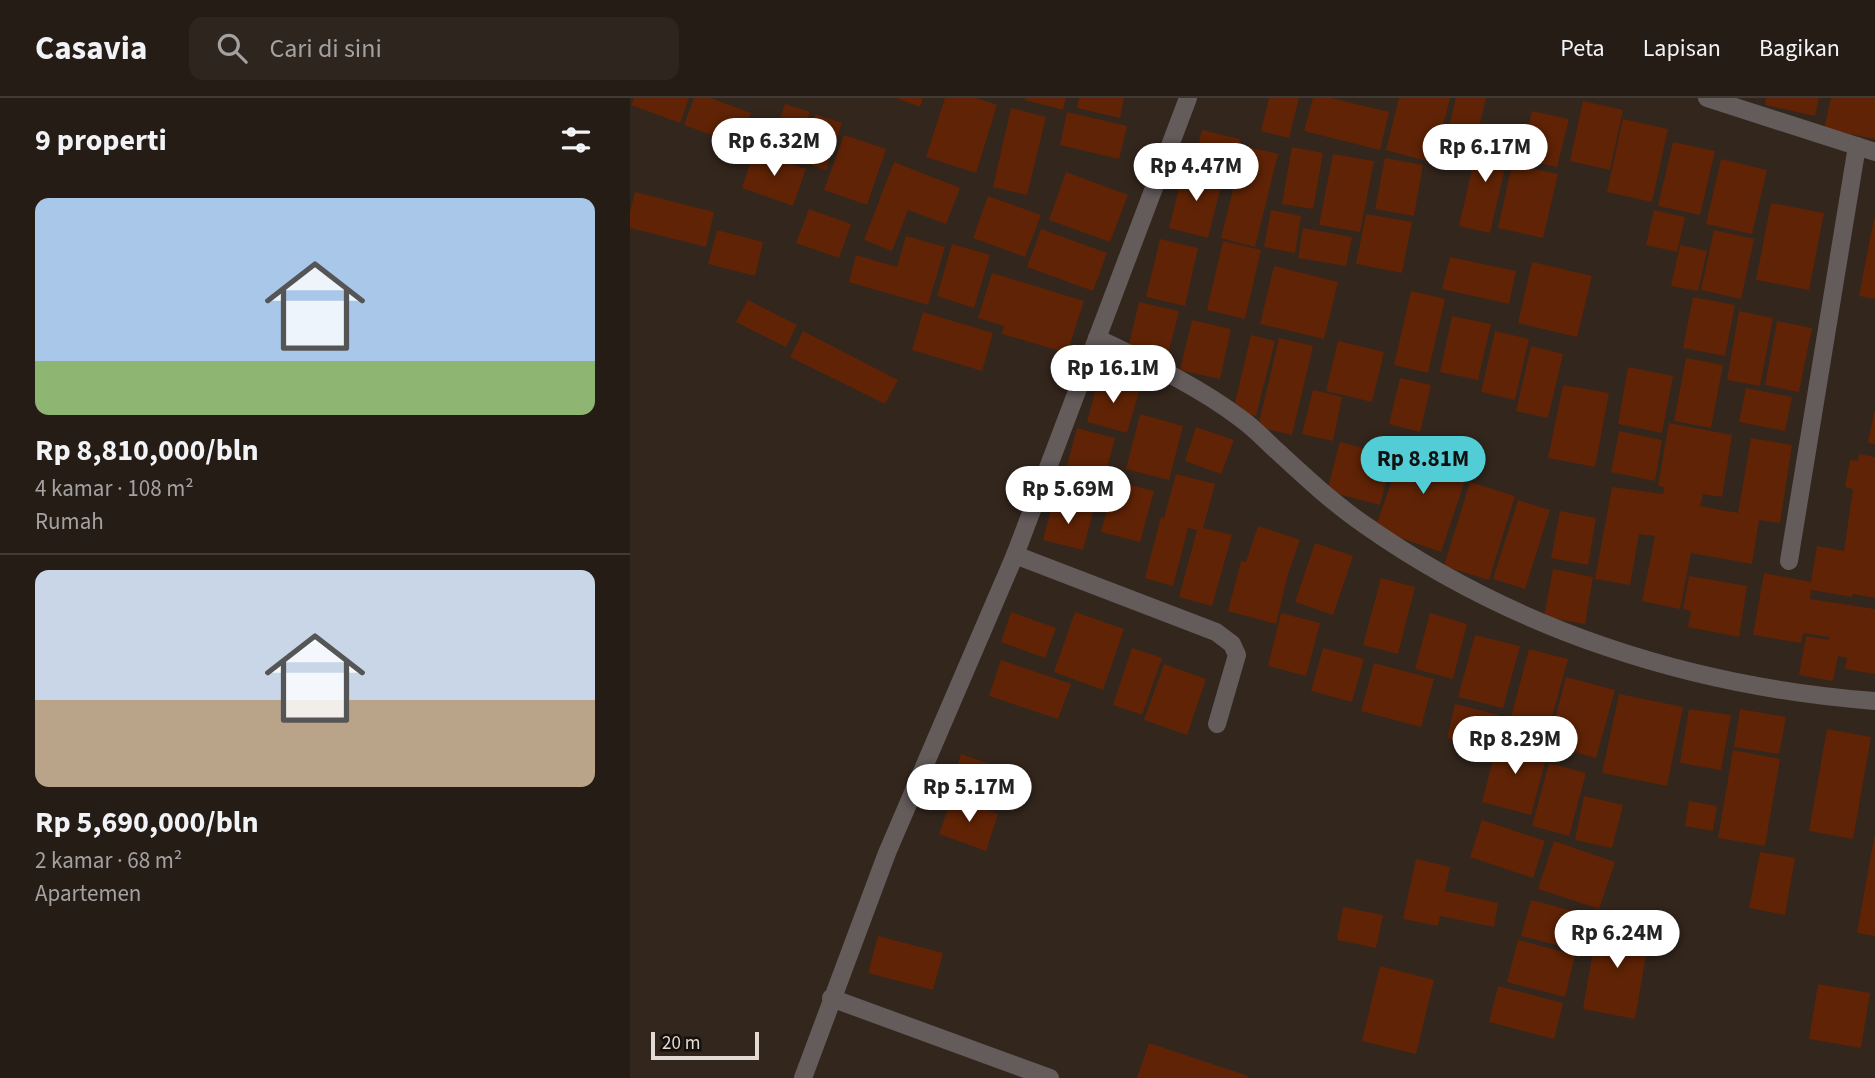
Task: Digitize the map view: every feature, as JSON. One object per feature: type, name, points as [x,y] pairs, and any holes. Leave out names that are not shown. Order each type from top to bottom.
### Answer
[{"type":"street","points":[[803,1078],[887,853],[1015,555],[1188,98]]},
{"type":"street","points":[[1707,98],[1875,152]]},
{"type":"street","points":[[1789,561],[1857,146]]},
{"type":"street","points":[[1097,338],[1177,378],[1241,418],[1304,476],[1364,525],[1430,566],[1566,634],[1656,664],[1774,689],[1875,701]]},
{"type":"street","points":[[1015,555],[1216,632],[1232,644],[1237,656],[1217,724]]},
{"type":"street","points":[[831,998],[1050,1078]]},
{"type":"building","points":[[634,98],[689,98],[680,123],[631,105]]},
{"type":"building","points":[[694,98],[710,98],[751,113],[739,145],[684,125]]},
{"type":"building","points":[[896,98],[923,98],[920,107]]},
{"type":"building","points":[[945,98],[976,98],[997,105],[976,173],[926,157]]},
{"type":"building","points":[[1025,98],[1066,98],[1063,110]]},
{"type":"building","points":[[1079,98],[1124,98],[1120,118],[1077,108]]},
{"type":"building","points":[[1269,98],[1299,98],[1289,138],[1261,131]]},
{"type":"building","points":[[1313,98],[1331,98],[1389,112],[1380,150],[1304,131]]},
{"type":"building","points":[[1399,98],[1450,98],[1434,163],[1386,150]]},
{"type":"building","points":[[1456,98],[1486,98],[1469,170],[1440,163]]},
{"type":"building","points":[[1766,98],[1819,98],[1815,116],[1765,105]]},
{"type":"building","points":[[1831,98],[1875,98],[1875,139],[1824,129]]},
{"type":"building","points":[[1583,101],[1623,110],[1610,170],[1570,161]]},
{"type":"building","points":[[785,104],[810,112],[794,160],[768,151]]},
{"type":"building","points":[[1011,108],[1046,117],[1027,195],[993,187]]},
{"type":"building","points":[[1532,111],[1569,119],[1557,167],[1521,159]]},
{"type":"building","points":[[1067,112],[1127,126],[1119,159],[1060,145]]},
{"type":"building","points":[[815,114],[842,123],[826,170],[799,161]]},
{"type":"building","points":[[1623,119],[1668,129],[1652,202],[1607,192]]},
{"type":"building","points":[[1202,130],[1240,139],[1231,176],[1193,167]]},
{"type":"building","points":[[844,135],[886,149],[867,205],[824,190]]},
{"type":"building","points":[[1480,135],[1511,142],[1490,233],[1459,226]]},
{"type":"building","points":[[1673,142],[1715,151],[1700,215],[1658,206]]},
{"type":"building","points":[[1244,146],[1278,154],[1255,247],[1221,238]]},
{"type":"building","points":[[1292,147],[1323,153],[1313,209],[1282,204]]},
{"type":"building","points":[[754,151],[806,169],[793,206],[742,188]]},
{"type":"building","points":[[1333,154],[1374,161],[1360,232],[1319,225]]},
{"type":"building","points":[[1385,158],[1423,165],[1414,216],[1375,209]]},
{"type":"building","points":[[1721,159],[1767,170],[1752,234],[1706,224]]},
{"type":"building","points":[[894,162],[960,188],[946,224],[908,210],[892,251],[864,240]]},
{"type":"building","points":[[1512,164],[1558,174],[1543,238],[1498,228]]},
{"type":"building","points":[[1184,168],[1223,178],[1208,238],[1169,228]]},
{"type":"building","points":[[1066,172],[1128,195],[1110,242],[1049,220]]},
{"type":"building","points":[[635,192],[714,212],[706,247],[630,228],[630,212]]},
{"type":"building","points":[[988,196],[1041,215],[1025,257],[973,238]]},
{"type":"building","points":[[1771,203],[1824,213],[1809,290],[1756,280]]},
{"type":"building","points":[[809,209],[851,224],[839,258],[796,243]]},
{"type":"building","points":[[1271,210],[1301,216],[1295,253],[1264,247]]},
{"type":"building","points":[[1654,210],[1685,217],[1677,252],[1646,245]]},
{"type":"building","points":[[1366,214],[1412,222],[1402,273],[1356,264]]},
{"type":"building","points":[[1875,218],[1875,299],[1859,296]]},
{"type":"building","points":[[1303,228],[1352,237],[1346,266],[1298,258]]},
{"type":"building","points":[[1041,229],[1107,253],[1093,291],[1027,267]]},
{"type":"building","points":[[717,230],[763,242],[755,276],[708,264]]},
{"type":"building","points":[[1714,230],[1754,239],[1741,299],[1701,290]]},
{"type":"building","points":[[906,236],[945,247],[928,305],[849,282],[856,255],[897,267]]},
{"type":"building","points":[[1160,239],[1198,248],[1185,306],[1146,297]]},
{"type":"building","points":[[1223,241],[1261,250],[1245,319],[1207,310]]},
{"type":"building","points":[[952,244],[990,255],[974,308],[937,296]]},
{"type":"building","points":[[1680,245],[1707,251],[1698,291],[1671,286]]},
{"type":"building","points":[[1450,257],[1516,271],[1509,304],[1442,289]]},
{"type":"building","points":[[1532,262],[1592,276],[1577,337],[1518,323]]},
{"type":"building","points":[[1274,266],[1338,282],[1324,339],[1260,324]]},
{"type":"building","points":[[992,273],[1084,301],[1067,353],[1002,334],[1004,326],[978,318]]},
{"type":"building","points":[[1411,291],[1445,299],[1428,373],[1394,365]]},
{"type":"building","points":[[1693,297],[1735,305],[1725,356],[1683,348]]},
{"type":"building","points":[[748,300],[797,325],[786,347],[736,322]]},
{"type":"building","points":[[1139,302],[1179,311],[1167,358],[1128,349]]},
{"type":"building","points":[[1739,311],[1773,318],[1760,386],[1727,380]]},
{"type":"building","points":[[923,312],[993,333],[982,371],[912,350]]},
{"type":"building","points":[[1452,316],[1491,324],[1478,380],[1440,372]]},
{"type":"building","points":[[1192,320],[1231,329],[1220,379],[1180,370]]},
{"type":"building","points":[[1777,321],[1812,328],[1799,392],[1765,385]]},
{"type":"building","points":[[803,331],[898,380],[885,404],[790,357]]},
{"type":"building","points":[[1495,331],[1529,339],[1515,400],[1481,392]]},
{"type":"building","points":[[1251,335],[1275,341],[1256,416],[1233,411]]},
{"type":"building","points":[[1279,338],[1313,346],[1292,435],[1258,427]]},
{"type":"building","points":[[1338,341],[1384,352],[1372,402],[1326,391]]},
{"type":"building","points":[[1531,346],[1563,354],[1548,418],[1516,411]]},
{"type":"building","points":[[1686,358],[1723,365],[1711,428],[1674,421]]},
{"type":"building","points":[[1628,367],[1673,376],[1662,433],[1618,424]]},
{"type":"building","points":[[1099,377],[1140,388],[1127,433],[1087,422]]},
{"type":"building","points":[[1400,378],[1431,385],[1420,432],[1389,424]]},
{"type":"building","points":[[1563,385],[1609,393],[1595,467],[1548,458]]},
{"type":"building","points":[[1746,388],[1792,397],[1785,431],[1739,422]]},
{"type":"building","points":[[1313,390],[1342,397],[1333,441],[1302,434]]},
{"type":"building","points":[[1875,412],[1875,444],[1868,443]]},
{"type":"building","points":[[1140,414],[1183,426],[1169,480],[1126,469]]},
{"type":"building","points":[[1669,423],[1732,435],[1722,497],[1703,494],[1700,506],[1738,513],[1751,438],[1792,445],[1780,523],[1759,520],[1752,564],[1691,553],[1680,609],[1642,601],[1655,536],[1639,534],[1630,585],[1595,579],[1612,487],[1663,494],[1664,487],[1658,486]]},
{"type":"building","points":[[1196,427],[1234,440],[1221,474],[1185,461]]},
{"type":"building","points":[[1077,428],[1115,438],[1099,498],[1061,488]]},
{"type":"building","points":[[1619,431],[1662,440],[1655,481],[1611,472]]},
{"type":"building","points":[[1406,440],[1471,462],[1441,552],[1375,529]]},
{"type":"building","points":[[1340,442],[1393,456],[1380,505],[1327,491]]},
{"type":"building","points":[[1859,454],[1875,457],[1875,598],[1811,590],[1810,599],[1875,609],[1875,674],[1845,669],[1847,658],[1838,656],[1833,681],[1799,675],[1806,636],[1829,640],[1829,637],[1803,633],[1801,643],[1753,635],[1764,573],[1811,582],[1817,546],[1844,551],[1853,489],[1845,487],[1850,460],[1858,461]]},
{"type":"building","points":[[1176,474],[1215,484],[1203,528],[1232,535],[1212,606],[1179,597],[1197,530],[1188,528],[1173,586],[1145,578]]},
{"type":"building","points":[[1114,481],[1154,491],[1140,542],[1101,532]]},
{"type":"building","points":[[1470,482],[1515,496],[1489,580],[1444,566]]},
{"type":"building","points":[[1518,500],[1550,510],[1525,589],[1493,579]]},
{"type":"building","points":[[1053,502],[1093,512],[1083,550],[1043,540]]},
{"type":"building","points":[[1560,511],[1596,518],[1588,565],[1551,558]]},
{"type":"building","points":[[1258,526],[1300,540],[1288,574],[1276,624],[1228,611],[1241,561],[1246,562]]},
{"type":"building","points":[[1315,543],[1353,556],[1333,615],[1295,602]]},
{"type":"building","points":[[1553,569],[1593,577],[1585,624],[1544,617]]},
{"type":"building","points":[[1689,576],[1747,586],[1739,637],[1688,627],[1691,611],[1683,609]]},
{"type":"building","points":[[1381,578],[1415,587],[1398,654],[1363,645]]},
{"type":"building","points":[[1011,612],[1056,628],[1045,658],[1001,642]]},
{"type":"building","points":[[1075,612],[1124,629],[1103,690],[1054,672]]},
{"type":"building","points":[[1281,613],[1320,623],[1306,676],[1268,666]]},
{"type":"building","points":[[1430,613],[1467,624],[1453,679],[1415,669]]},
{"type":"building","points":[[1475,635],[1520,646],[1503,708],[1458,697]]},
{"type":"building","points":[[1132,648],[1162,658],[1142,715],[1113,705]]},
{"type":"building","points":[[1323,648],[1364,659],[1352,702],[1311,691]]},
{"type":"building","points":[[1529,649],[1568,659],[1547,735],[1509,725]]},
{"type":"building","points":[[1001,660],[1071,684],[1058,719],[989,696]]},
{"type":"building","points":[[1374,663],[1434,679],[1421,727],[1361,711]]},
{"type":"building","points":[[1164,664],[1206,679],[1187,735],[1144,720]]},
{"type":"building","points":[[1566,677],[1615,690],[1596,758],[1548,745]]},
{"type":"building","points":[[1619,694],[1683,707],[1667,786],[1602,773]]},
{"type":"building","points":[[1455,704],[1499,715],[1490,749],[1447,738]]},
{"type":"building","points":[[1689,709],[1731,715],[1721,770],[1680,763]]},
{"type":"building","points":[[1740,709],[1786,717],[1779,754],[1734,747]]},
{"type":"building","points":[[1827,729],[1871,737],[1853,839],[1809,831]]},
{"type":"building","points":[[1499,737],[1548,751],[1531,815],[1482,802]]},
{"type":"building","points":[[1733,750],[1780,759],[1765,846],[1718,838]]},
{"type":"building","points":[[961,754],[1013,772],[1001,809],[949,791]]},
{"type":"building","points":[[1549,763],[1586,773],[1569,836],[1532,826]]},
{"type":"building","points":[[1584,796],[1623,805],[1612,848],[1575,840]]},
{"type":"building","points":[[952,798],[998,814],[986,851],[939,834]]},
{"type":"building","points":[[1689,801],[1717,806],[1713,831],[1685,826]]},
{"type":"building","points":[[1482,820],[1545,841],[1533,878],[1470,857]]},
{"type":"building","points":[[1875,838],[1875,936],[1857,933]]},
{"type":"building","points":[[1554,841],[1615,862],[1599,909],[1538,889]]},
{"type":"building","points":[[1760,852],[1795,858],[1785,915],[1749,908]]},
{"type":"building","points":[[1416,859],[1450,867],[1445,891],[1498,903],[1494,927],[1440,916],[1438,926],[1403,919]]},
{"type":"building","points":[[1531,900],[1585,914],[1576,950],[1521,936]]},
{"type":"building","points":[[1343,907],[1383,915],[1376,948],[1337,940]]},
{"type":"building","points":[[1598,922],[1650,932],[1635,1019],[1583,1009]]},
{"type":"building","points":[[878,936],[943,953],[933,990],[868,973]]},
{"type":"building","points":[[1518,940],[1575,955],[1565,997],[1507,982]]},
{"type":"building","points":[[1380,966],[1434,980],[1416,1054],[1362,1041]]},
{"type":"building","points":[[1818,984],[1870,993],[1861,1048],[1809,1039]]},
{"type":"building","points":[[1498,986],[1563,1003],[1554,1039],[1489,1022]]},
{"type":"building","points":[[1149,1043],[1248,1076],[1137,1078]]}]
